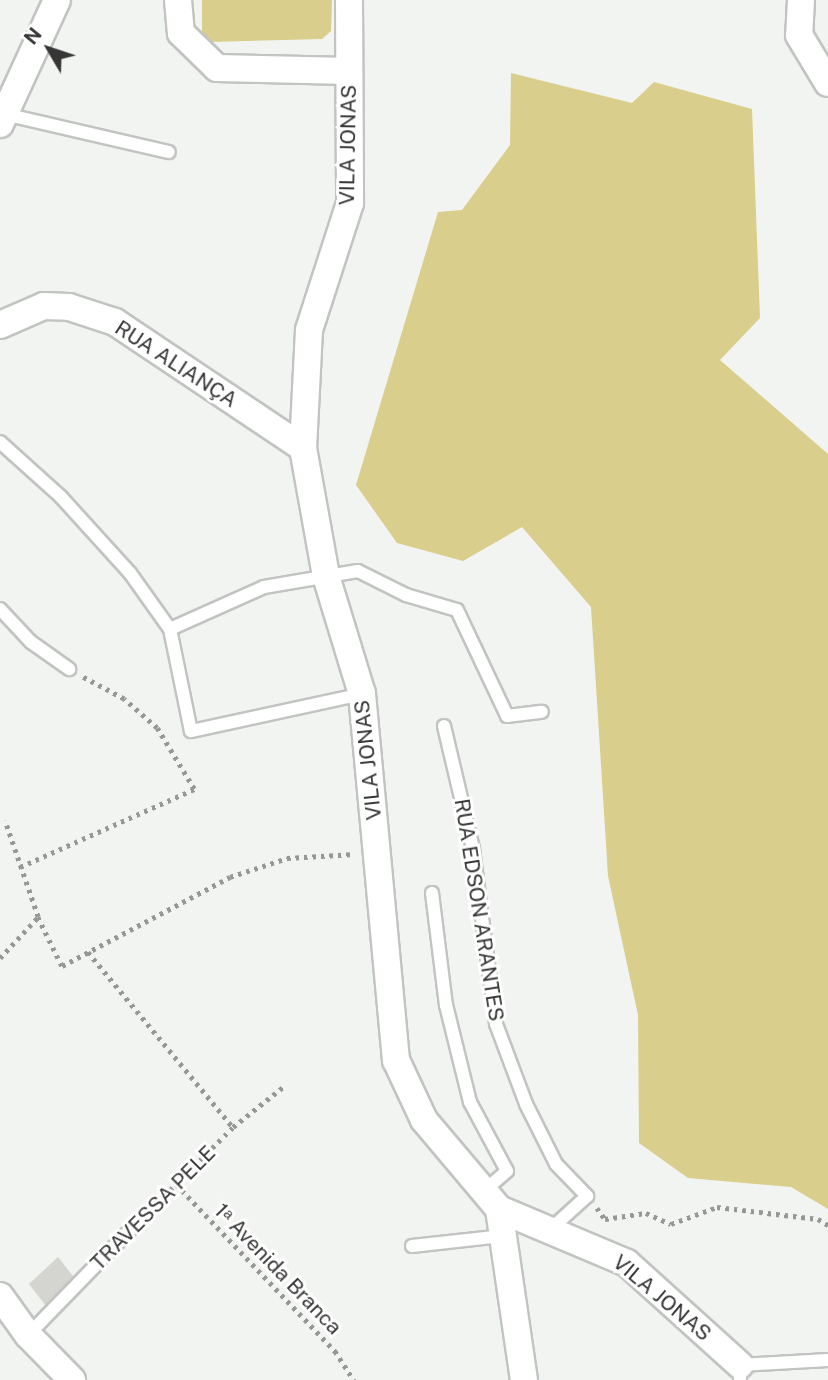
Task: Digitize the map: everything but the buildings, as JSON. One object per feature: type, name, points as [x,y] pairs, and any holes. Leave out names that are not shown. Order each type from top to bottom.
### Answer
[{"type":"street","points":[[2,119],[57,0]]},
{"type":"street","points":[[178,0],[181,33],[217,68],[349,71]]},
{"type":"street","name":"VILA JONAS","points":[[349,0],[350,203],[309,330],[303,448],[326,576],[362,694],[396,1060],[424,1120],[491,1201],[627,1263],[740,1372]]},
{"type":"street","points":[[801,0],[799,35],[828,83]]},
{"type":"street","name":"RUA ALIANÇA","points":[[0,325],[44,306],[69,307],[115,322],[303,448]]},
{"type":"street","points":[[491,1201],[503,1237],[524,1380]]},
{"type":"street","points":[[0,1296],[28,1335],[72,1380]]},
{"type":"lane","points":[[2,119],[169,152]]},
{"type":"lane","points":[[0,442],[61,497],[130,573],[170,629],[191,731],[362,694]]},
{"type":"lane","points":[[170,629],[264,587],[358,571],[406,596],[457,610],[507,716],[542,712]]},
{"type":"lane","points":[[0,610],[30,642],[69,669]]},
{"type":"lane","name":"RUA EDSON ARANTES","points":[[444,726],[473,849],[496,1024],[526,1104],[556,1164],[587,1196]]},
{"type":"lane","points":[[432,893],[446,1005],[470,1102],[507,1171],[491,1201]]},
{"type":"lane","points":[[552,1228],[587,1196]]},
{"type":"lane","name":"TRAVESSA PELE","points":[[28,1335],[136,1224]]},
{"type":"lane","points":[[412,1246],[503,1237]]},
{"type":"lane","points":[[740,1372],[828,1360]]},
{"type":"path","points":[[20,867],[194,789],[149,720],[124,699],[69,669]]},
{"type":"path","points":[[5,821],[38,917],[62,966],[230,877],[287,858],[377,853]]},
{"type":"path","points":[[0,958],[38,917]]},
{"type":"path","points":[[88,952],[233,1127]]},
{"type":"path","name":"TRAVESSA PELE","points":[[136,1224],[233,1127],[284,1087]]},
{"type":"path","name":"1ᵃ Avenida Branca","points":[[176,1184],[335,1351],[354,1380]]},
{"type":"path","points":[[587,1196],[605,1219],[646,1213],[671,1224],[717,1207],[818,1219],[828,1225]]},
{"type":"shaded area","points":[[202,0],[332,0],[331,31],[322,39],[211,42],[202,34]]},
{"type":"shaded area","points":[[511,73],[632,103],[654,82],[752,109],[760,318],[720,360],[828,454],[828,1209],[791,1187],[688,1178],[639,1143],[638,1015],[608,876],[591,607],[522,527],[463,561],[397,543],[356,485],[438,212],[462,210],[510,145]]}]
